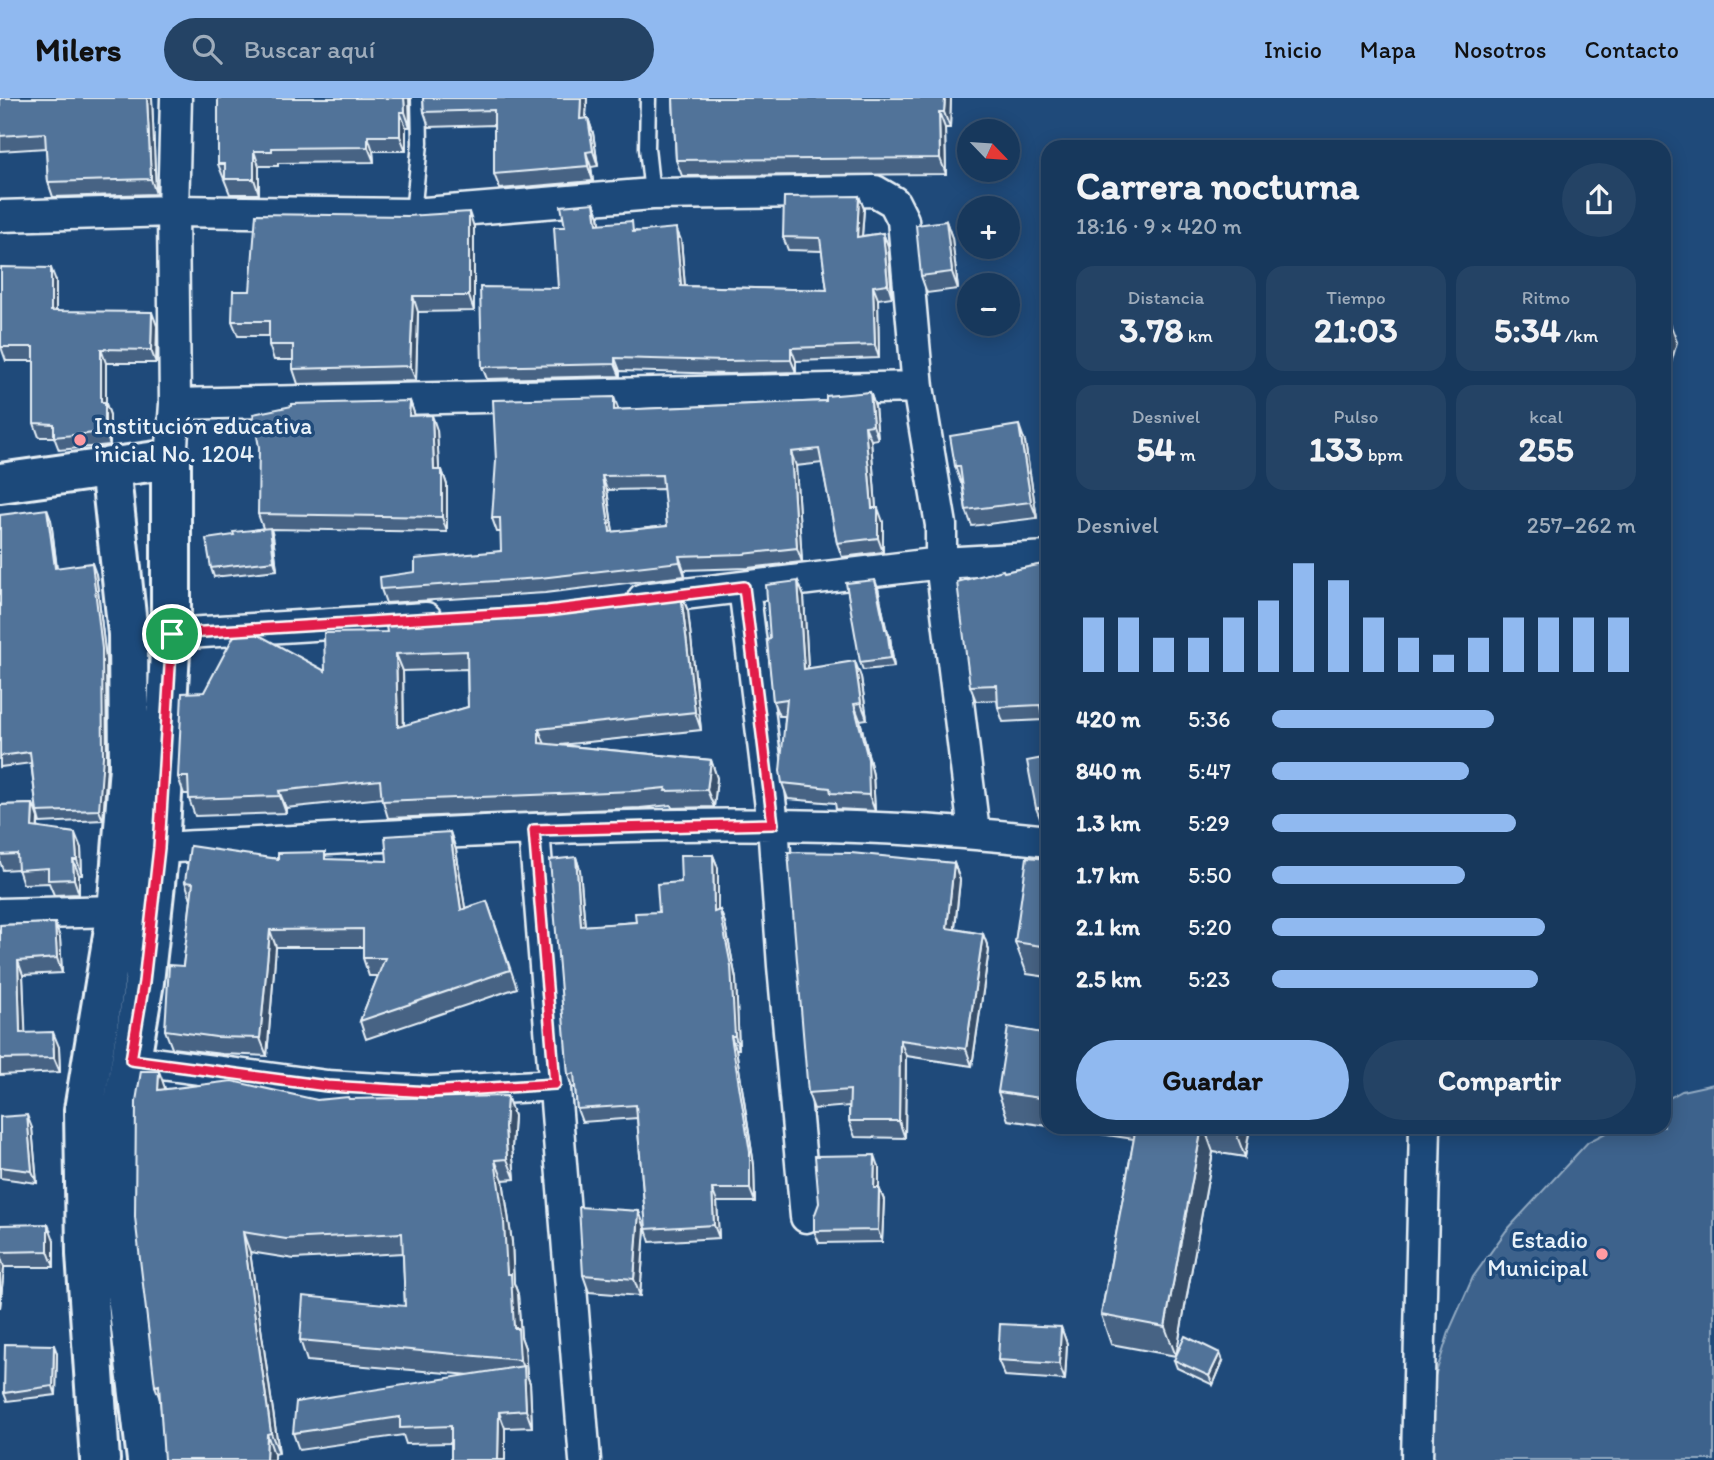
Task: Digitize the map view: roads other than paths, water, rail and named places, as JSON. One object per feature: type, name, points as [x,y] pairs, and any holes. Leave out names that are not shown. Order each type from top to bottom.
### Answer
[{"type":"main road","points":[[0,483],[171,459],[172,634],[159,848],[144,982],[121,1119],[120,1238],[147,1460]]},
{"type":"main road","points":[[100,1460],[86,1254],[84,1110],[117,911],[130,767],[128,634],[110,467]]},
{"type":"street","points":[[171,459],[175,404],[173,211],[176,98]]},
{"type":"street","points":[[0,216],[173,211],[413,214],[652,194],[875,191],[894,202],[904,220],[918,387],[941,525],[941,563],[974,832]]},
{"type":"street","points":[[175,404],[918,387]]},
{"type":"street","points":[[612,603],[941,563],[1041,556]]},
{"type":"street","points":[[744,587],[773,824],[806,1217]]},
{"type":"street","points":[[172,634],[449,617]]},
{"type":"street","points":[[159,848],[534,830],[773,824],[974,832],[1041,840]]},
{"type":"street","points":[[534,830],[585,1460]]},
{"type":"street","points":[[0,914],[117,911]]},
{"type":"street","points":[[131,1060],[327,1086],[430,1092],[555,1084]]},
{"type":"street","points":[[1417,1460],[1425,1134]]},
{"type":"lane","points":[[413,214],[420,143],[419,98]]},
{"type":"lane","points":[[648,98],[652,194]]},
{"type":"place","name":"Institución educativa inicial No. 1204","points":[[80,440]]},
{"type":"place","name":"Estadio Municipal","points":[[1602,1254]]}]
